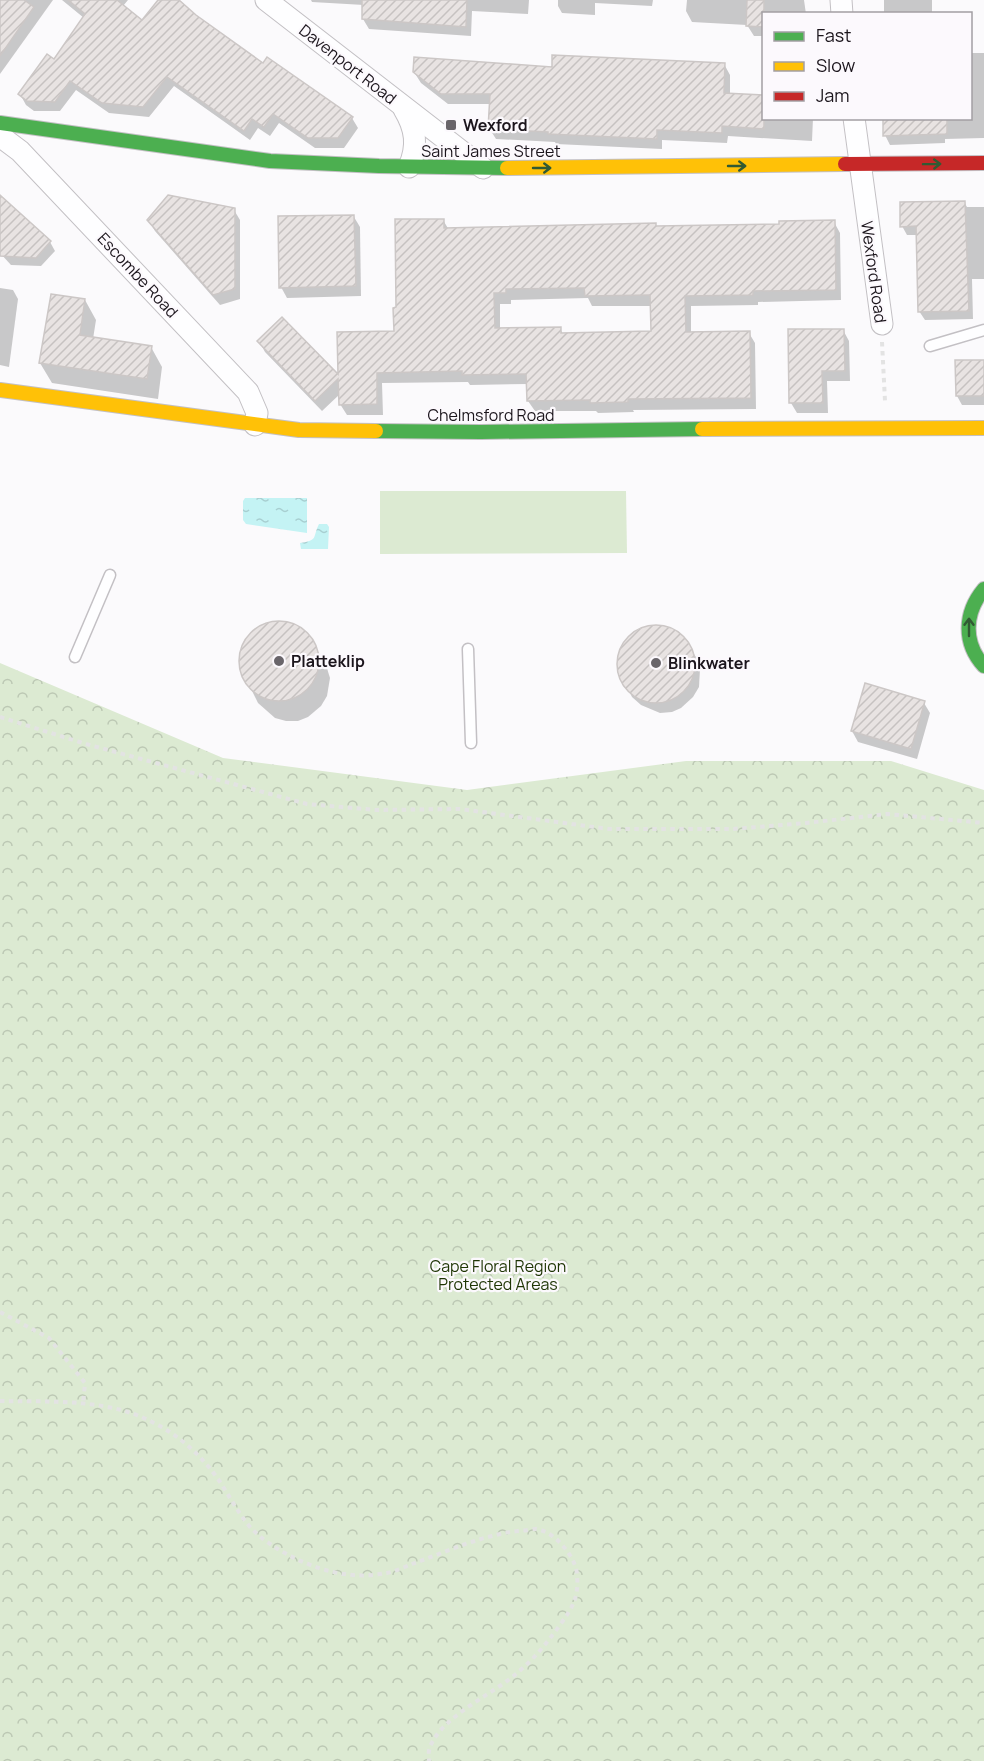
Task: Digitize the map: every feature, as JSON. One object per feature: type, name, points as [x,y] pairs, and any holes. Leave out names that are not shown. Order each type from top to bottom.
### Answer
[{"type":"street","name":"Davenport Road","points":[[266,0],[483,168]]},
{"type":"street","name":"Davenport Road","points":[[402,106],[410,120],[415,137],[415,150],[409,167]]},
{"type":"street","name":"Wexford Road","points":[[854,120],[882,324]]},
{"type":"street","name":"Saint James Street","points":[[0,123],[270,161],[409,167],[984,163]]},
{"type":"street","name":"Escombe Road","points":[[0,136],[20,150],[248,392],[257,413],[255,425]]},
{"type":"street","name":"Chelmsford Road","points":[[0,390],[299,430],[470,432],[886,426],[984,428]]},
{"type":"street","points":[[984,589],[969,614],[969,638],[973,652],[984,666]]},
{"type":"lane","points":[[930,346],[984,330]]},
{"type":"lane","points":[[75,657],[110,575]]},
{"type":"lane","points":[[468,649],[471,742]]},
{"type":"path","name":"Wexford Road","points":[[882,324],[886,426]]},
{"type":"path","points":[[0,717],[86,744],[307,804],[376,810],[460,809],[609,829],[733,829],[806,824],[887,814],[984,822]]},
{"type":"path","points":[[0,1312],[49,1338],[85,1383],[84,1404]]},
{"type":"path","points":[[0,1401],[84,1404],[121,1410],[153,1422],[179,1438],[202,1459],[251,1527],[283,1552],[322,1569],[343,1574],[386,1574],[508,1532],[536,1529],[558,1539],[570,1553],[577,1571],[578,1594],[566,1616],[546,1644],[517,1673],[452,1718],[429,1748],[429,1761]]},
{"type":"green space","points":[[380,491],[626,491],[627,553],[380,554]]},
{"type":"green space","name":"Cape Floral Region Protected Areas","points":[[0,663],[223,758],[467,790],[686,761],[891,761],[984,790],[984,1761],[0,1761]]},
{"type":"water","points":[[245,498],[307,498],[307,533],[246,524],[243,520]]},
{"type":"water","points":[[319,524],[327,524],[329,527],[328,549],[301,549],[300,543],[314,538]]},
{"type":"building","points":[[0,0],[24,0],[34,7],[0,56]]},
{"type":"building","points":[[68,0],[117,0],[142,20],[158,0],[179,0],[196,15],[263,63],[267,57],[353,117],[338,138],[308,138],[273,114],[264,127],[252,119],[244,131],[167,77],[143,107],[102,103],[70,81],[55,102],[27,101],[18,94],[47,54],[54,59],[85,14]]},
{"type":"building","points":[[362,0],[467,0],[466,27],[362,19]]},
{"type":"building","points":[[747,0],[764,0],[762,27],[746,26]]},
{"type":"building","points":[[552,55],[725,63],[724,93],[762,95],[764,129],[722,126],[722,133],[657,130],[657,139],[488,129],[490,94],[441,94],[413,72],[414,57],[552,67]]},
{"type":"building","points":[[883,120],[947,120],[947,134],[883,136]]},
{"type":"building","points":[[0,195],[51,241],[36,258],[0,256]]},
{"type":"building","points":[[168,195],[235,208],[235,289],[213,295],[147,220]]},
{"type":"building","points":[[965,201],[969,311],[918,312],[916,226],[900,227],[900,202]]},
{"type":"building","points":[[354,215],[356,286],[279,288],[278,216]]},
{"type":"building","points":[[395,219],[444,219],[444,228],[656,223],[656,226],[779,224],[779,221],[835,220],[836,290],[753,291],[753,295],[685,296],[686,332],[750,331],[751,398],[628,399],[628,402],[590,403],[590,400],[527,401],[526,374],[462,375],[462,371],[377,373],[377,404],[339,405],[338,379],[315,401],[257,341],[282,317],[338,374],[337,332],[394,331],[393,308],[396,307]],"holes":[[[584,288],[585,296],[650,295],[651,331],[561,333],[561,327],[495,328],[494,293],[506,293],[506,289]]]},
{"type":"building","points":[[51,294],[85,299],[80,335],[152,346],[147,379],[39,363]]},
{"type":"building","points":[[788,329],[844,329],[845,371],[822,371],[823,403],[789,403]]},
{"type":"building","points":[[955,360],[984,360],[984,396],[956,396]]},
{"type":"building","name":"Platteklip","points":[[271,621],[287,621],[308,632],[319,653],[319,669],[308,690],[287,701],[271,701],[257,695],[245,683],[239,669],[239,653],[245,639],[257,627]]},
{"type":"building","name":"Blinkwater","points":[[656,625],[671,628],[688,642],[695,664],[692,679],[678,696],[656,703],[641,700],[624,686],[617,664],[620,649],[634,632]]},
{"type":"building","points":[[865,683],[925,701],[911,749],[851,731]]},
{"type":"traffic: fast","points":[[0,123],[270,161],[507,168]]},
{"type":"traffic: fast","points":[[376,431],[702,429]]},
{"type":"traffic: fast","points":[[984,589],[973,608],[969,628],[972,648],[984,666]]},
{"type":"traffic: slow","points":[[507,168],[845,164]]},
{"type":"traffic: slow","points":[[0,390],[299,430],[376,431]]},
{"type":"traffic: slow","points":[[702,429],[984,428]]},
{"type":"traffic: jam","points":[[845,164],[984,163]]},
{"type":"place","name":"Wexford","points":[[451,125]]},
{"type":"place","name":"Platteklip","points":[[279,661]]},
{"type":"place","name":"Blinkwater","points":[[656,663]]}]
